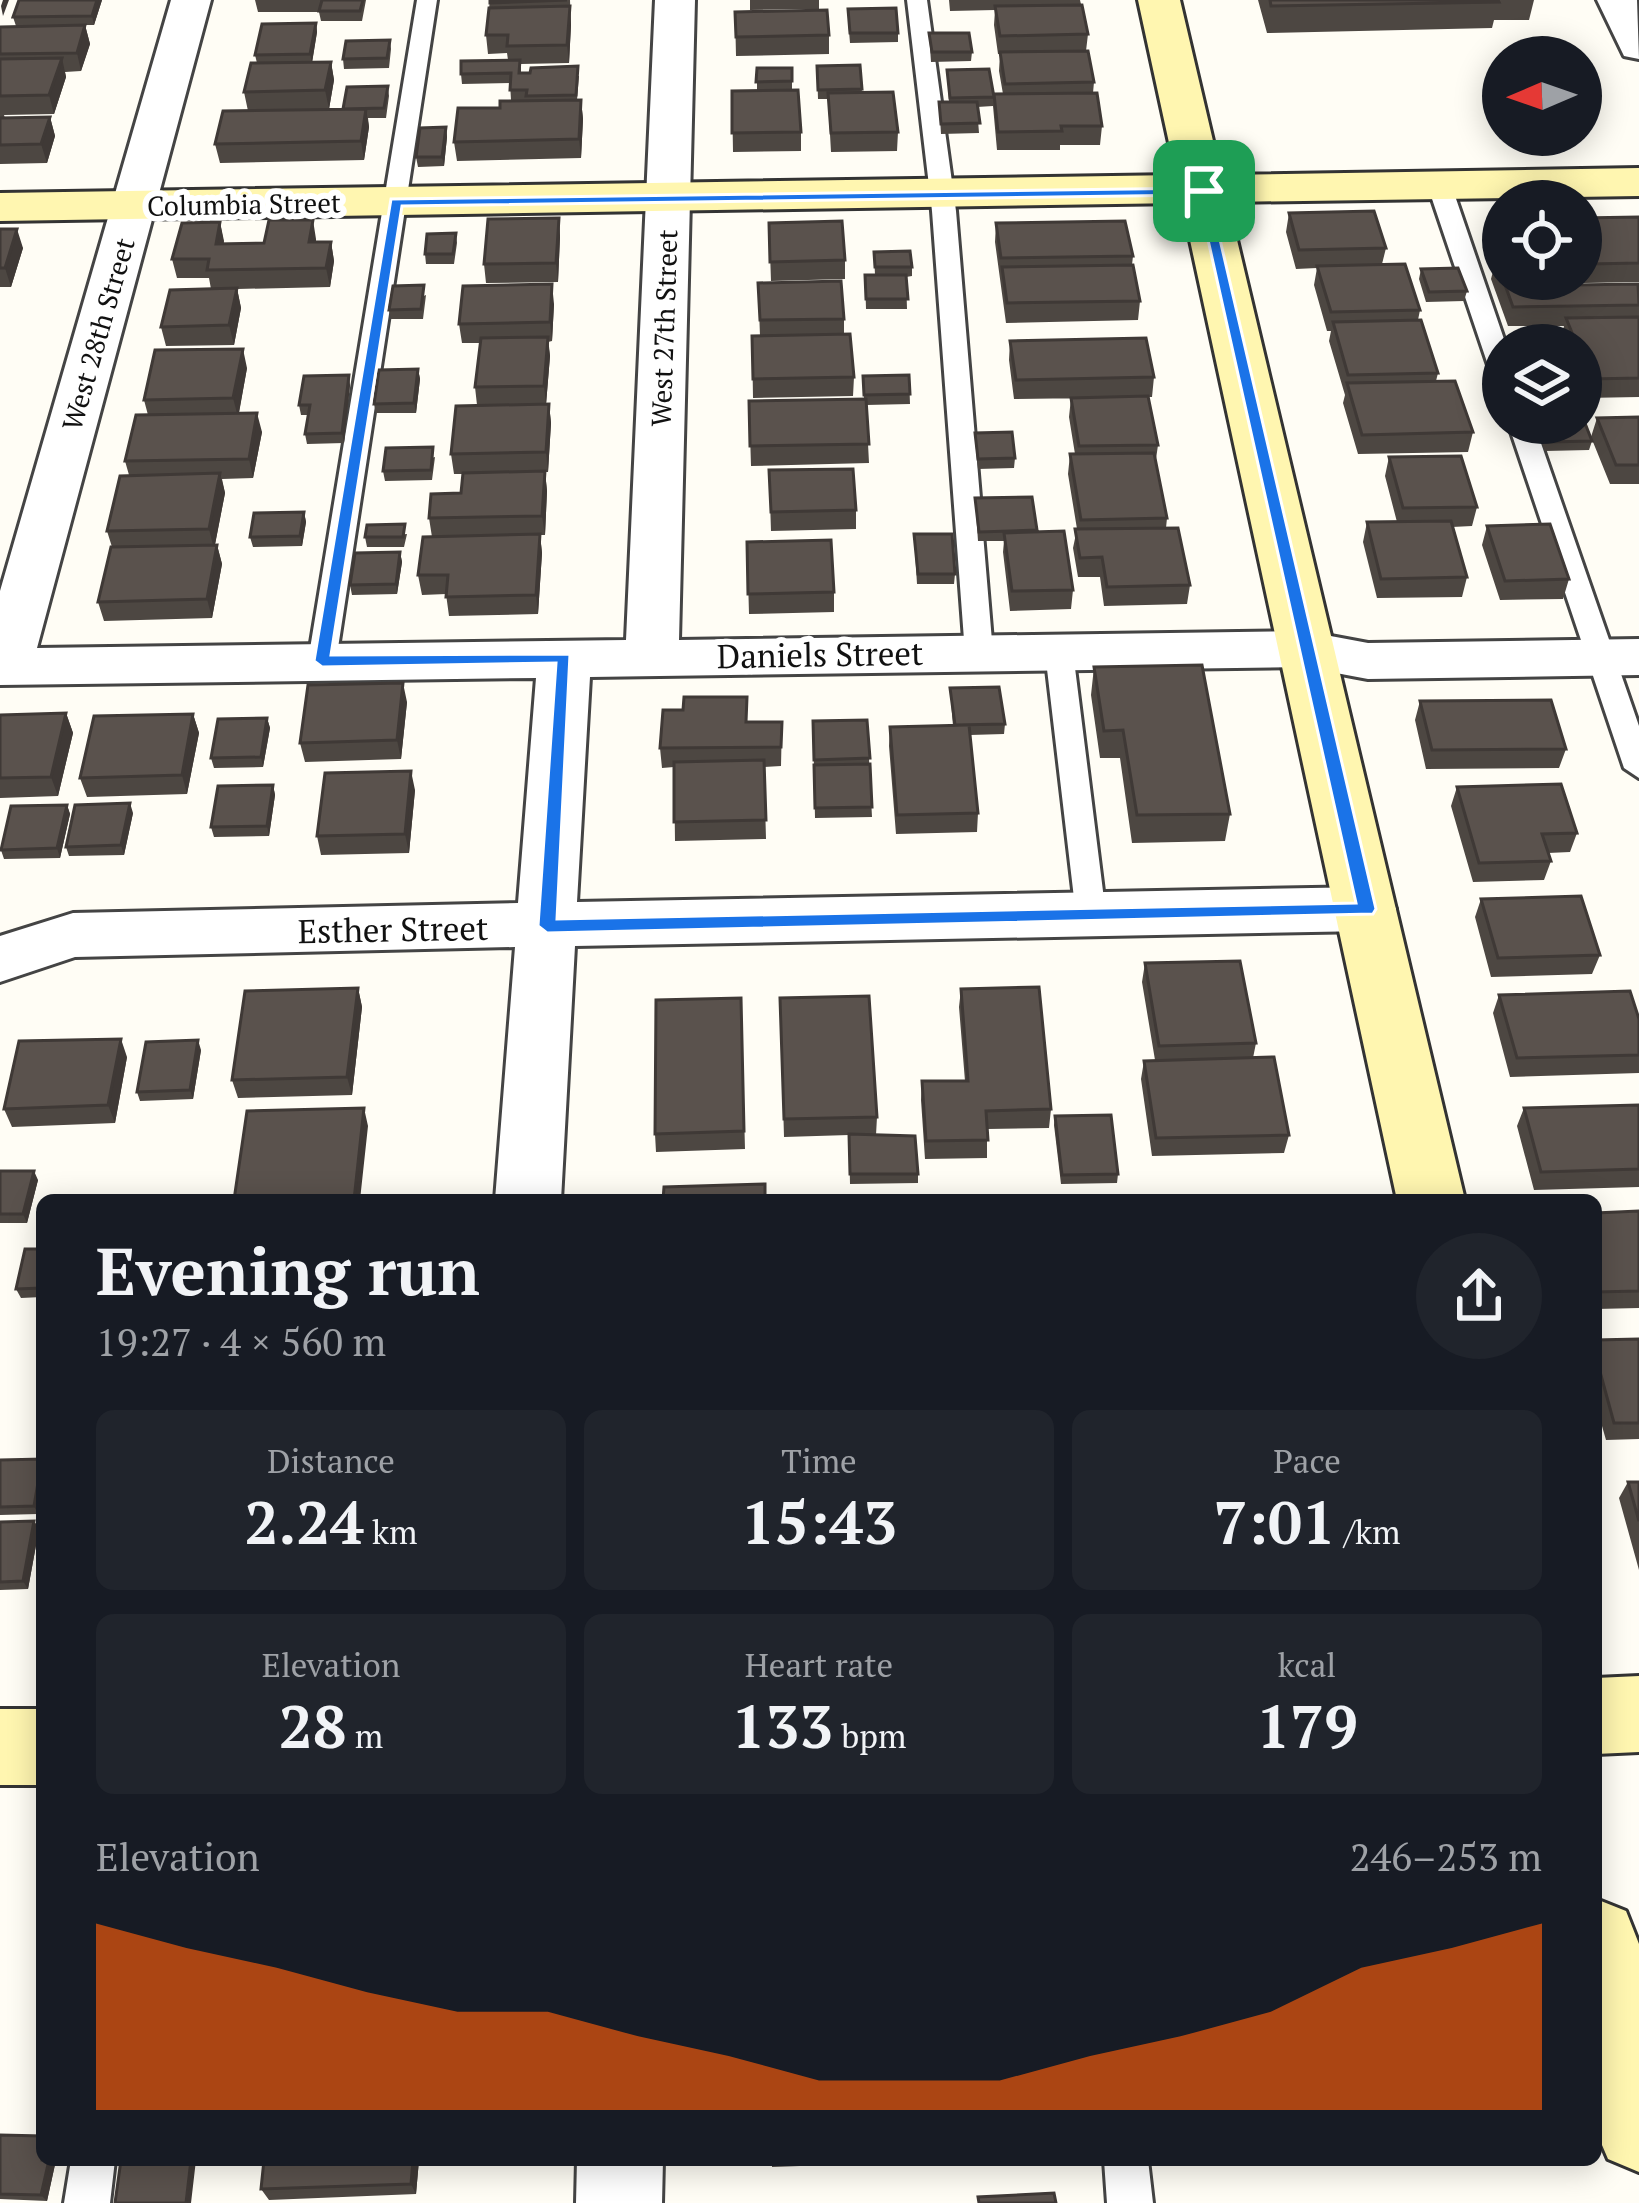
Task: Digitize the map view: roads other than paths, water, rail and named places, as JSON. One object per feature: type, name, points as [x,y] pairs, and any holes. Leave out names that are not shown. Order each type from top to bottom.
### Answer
[{"type":"main road","points":[[1160,0],[1430,1194]]},
{"type":"main road","name":"Columbia Street","points":[[0,207],[1639,182]]},
{"type":"main road","points":[[1602,1716],[1639,1714]]},
{"type":"main road","points":[[0,1748],[36,1747]]},
{"type":"main road","points":[[1602,1967],[1639,2128]]},
{"type":"street","name":"West 28th Street","points":[[2,667],[190,0]]},
{"type":"street","name":"West 27th Street","points":[[652,656],[675,0]]},
{"type":"street","points":[[1617,0],[1639,47]]},
{"type":"street","name":"Daniels Street","points":[[2,667],[1304,649],[1368,661],[1620,657]]},
{"type":"street","points":[[528,1194],[564,658]]},
{"type":"street","name":"Esther Street","points":[[0,959],[73,935],[1367,909]]},
{"type":"street","points":[[619,2203],[620,2166]]},
{"type":"lane","points":[[322,661],[428,0]]},
{"type":"lane","points":[[917,0],[942,194],[979,653]]},
{"type":"lane","points":[[1440,187],[1487,324]]},
{"type":"lane","points":[[1530,444],[1620,657],[1639,768]]},
{"type":"lane","points":[[1059,652],[1091,915]]},
{"type":"lane","points":[[87,2203],[93,2166]]},
{"type":"lane","points":[[1127,2166],[1130,2203]]}]
